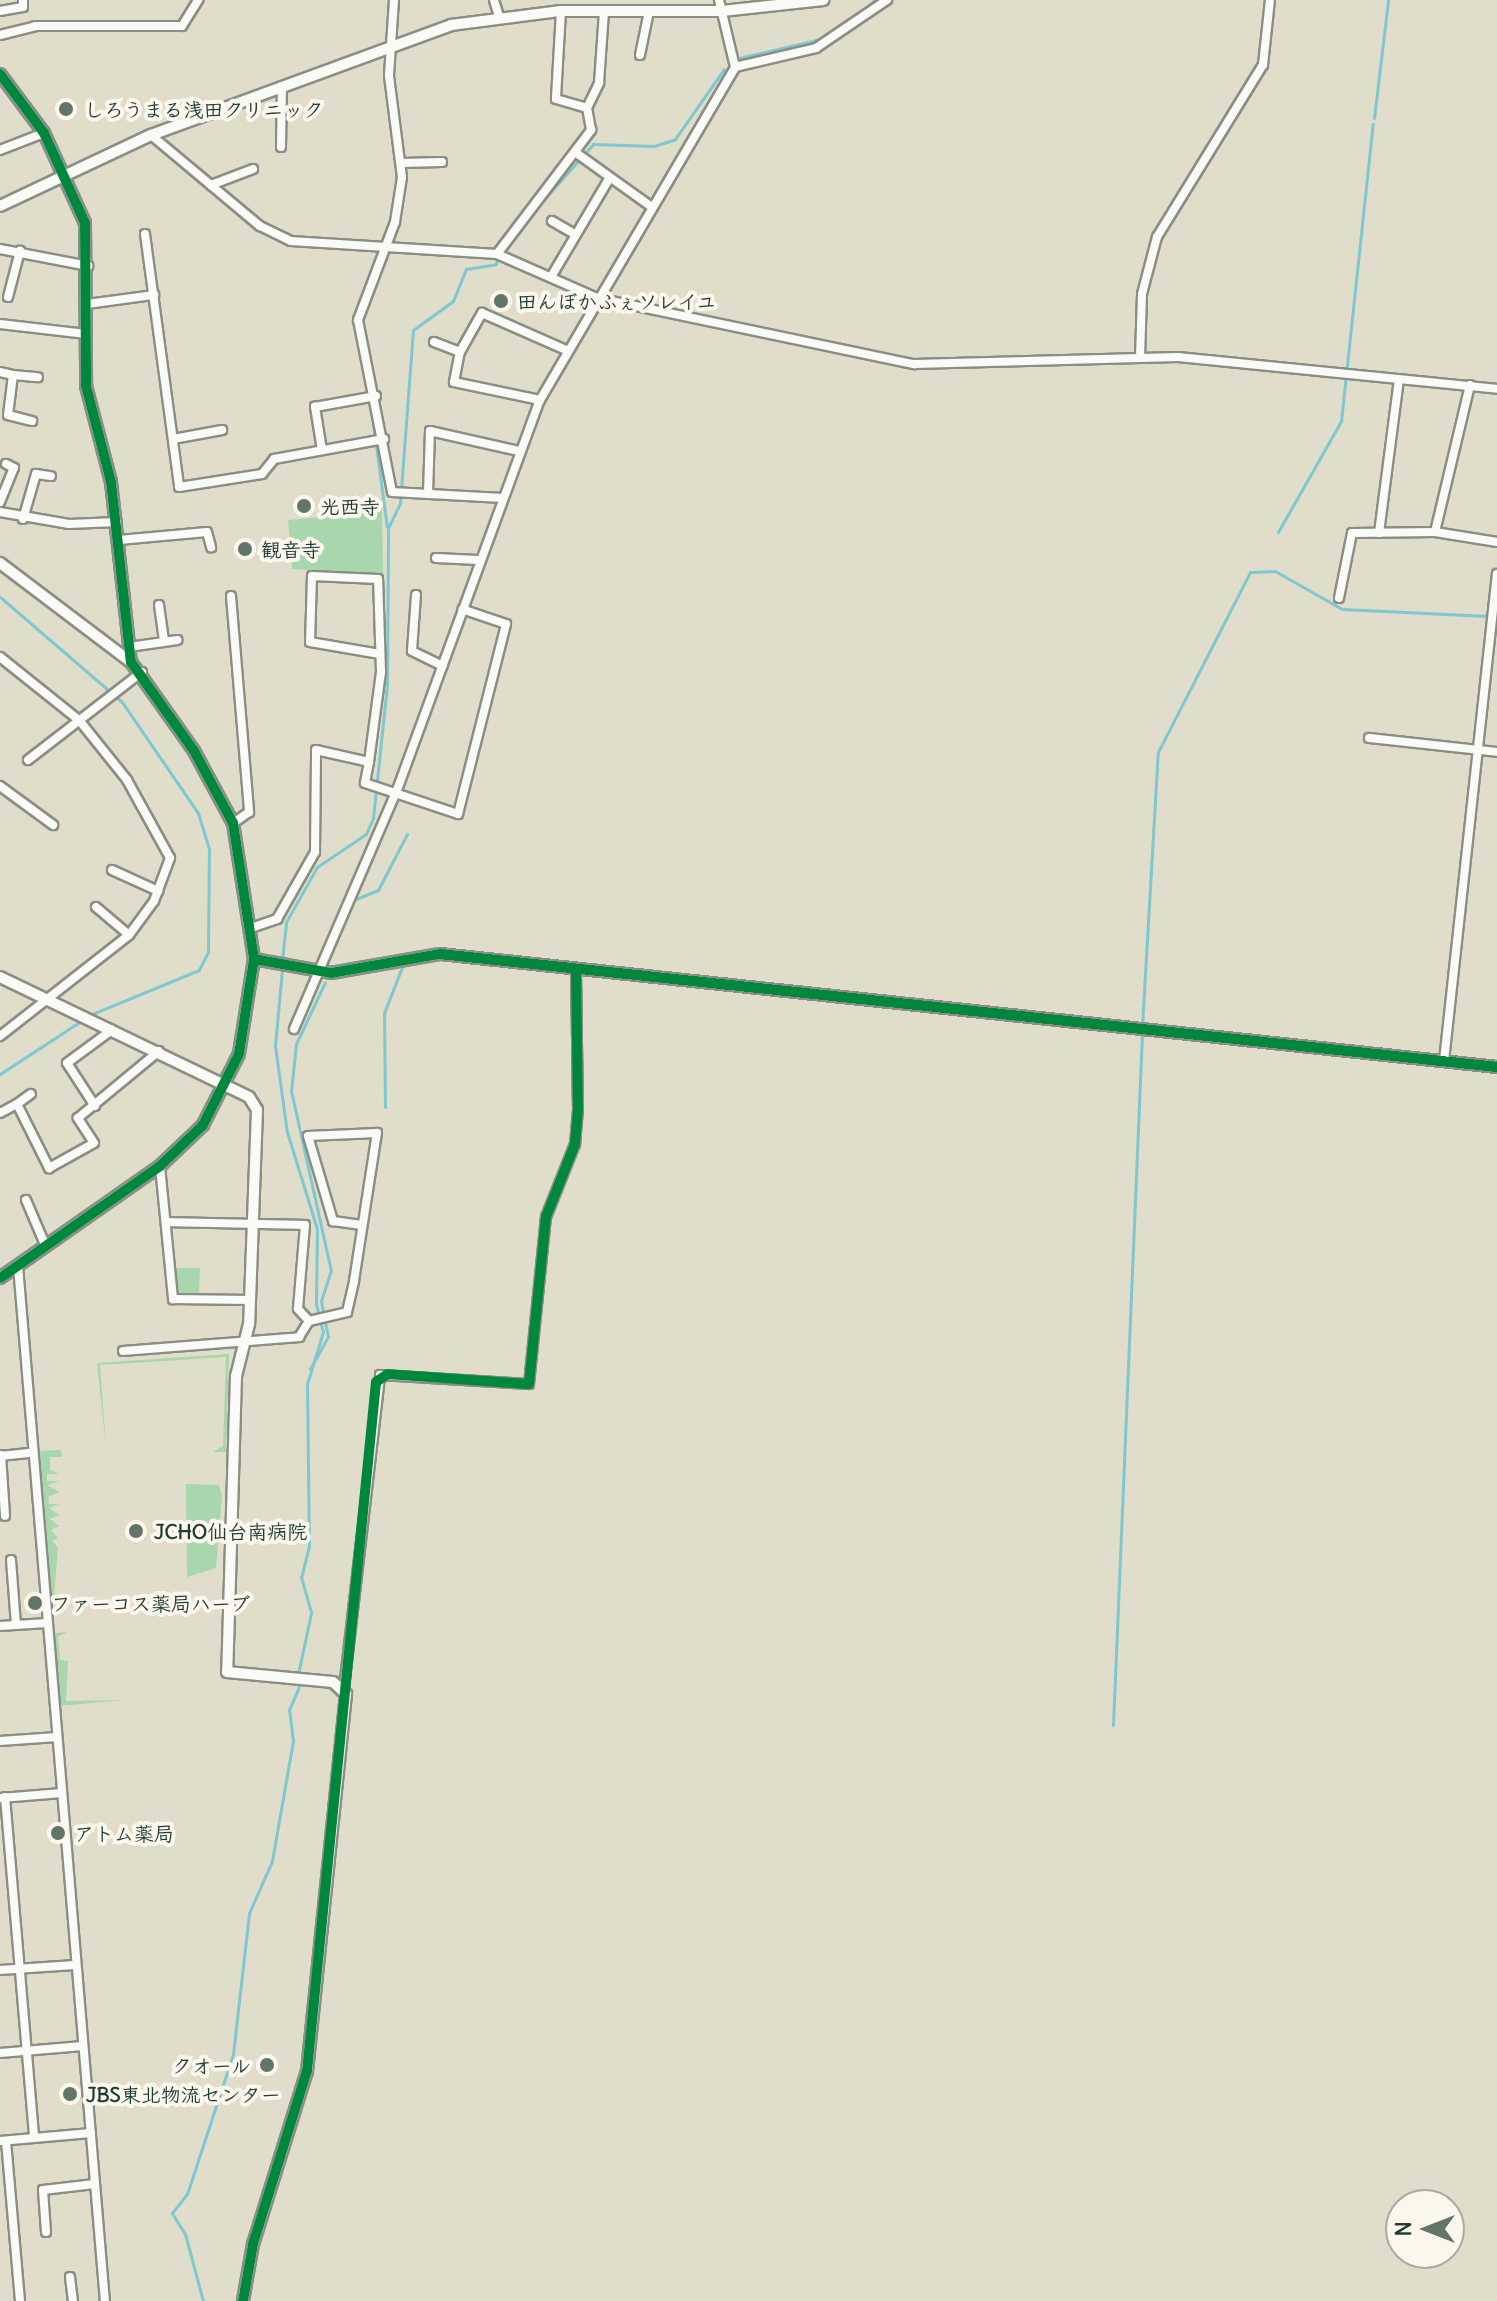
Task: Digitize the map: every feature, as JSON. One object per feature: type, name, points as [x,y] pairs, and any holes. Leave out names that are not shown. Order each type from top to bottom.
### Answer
[{"type":"street","points":[[0,11],[23,7],[23,0]]},
{"type":"street","points":[[0,35],[35,26],[182,26],[198,0]]},
{"type":"street","points":[[394,0],[389,76],[401,163],[395,222],[380,247],[358,320],[378,440],[400,493],[503,498]]},
{"type":"street","points":[[494,0],[499,16]]},
{"type":"street","points":[[0,206],[151,135],[393,43],[499,16],[561,11],[649,11],[823,0]]},
{"type":"street","points":[[294,1029],[397,790],[478,560],[540,400],[649,205],[735,67],[816,48],[887,0]]},
{"type":"street","points":[[1140,358],[1142,294],[1157,237],[1263,65],[1270,0]]},
{"type":"street","points":[[720,6],[735,67]]},
{"type":"street","points":[[561,11],[556,99],[587,108]]},
{"type":"street","points":[[499,255],[591,130],[587,108],[599,83],[604,11]]},
{"type":"street","points":[[640,55],[649,11]]},
{"type":"street","points":[[0,74],[5,89],[44,133],[85,223],[88,266],[86,386],[117,522],[131,662]]},
{"type":"street","points":[[281,147],[282,86]]},
{"type":"street","points":[[0,150],[44,133]]},
{"type":"street","points":[[151,135],[211,185],[291,241],[499,255],[597,298],[914,364],[1140,358],[1497,389]]},
{"type":"street","points":[[575,152],[649,205]]},
{"type":"street","points":[[401,163],[442,162]]},
{"type":"street","points":[[211,185],[253,169]]},
{"type":"street","points":[[551,277],[573,233],[609,179]]},
{"type":"street","points":[[552,221],[573,233]]},
{"type":"street","points":[[145,234],[179,487],[262,474],[274,459],[378,440]]},
{"type":"street","points":[[0,249],[88,266]]},
{"type":"street","points":[[8,297],[20,251]]},
{"type":"street","points":[[87,304],[154,295]]},
{"type":"street","points":[[540,400],[454,382],[460,352],[482,313],[568,351]]},
{"type":"street","points":[[0,324],[86,334]]},
{"type":"street","points":[[434,342],[460,352]]},
{"type":"street","points":[[0,372],[38,377]]},
{"type":"street","points":[[13,375],[8,415],[32,421]]},
{"type":"street","points":[[1379,533],[1399,379]]},
{"type":"street","points":[[1435,532],[1470,385]]},
{"type":"street","points":[[322,450],[315,407],[371,397]]},
{"type":"street","points":[[173,439],[222,430]]},
{"type":"street","points":[[428,494],[430,431],[519,451]]},
{"type":"street","points":[[0,502],[14,468],[6,464]]},
{"type":"street","points":[[23,519],[36,474],[51,476]]},
{"type":"street","points":[[0,512],[23,519],[117,522]]},
{"type":"street","points":[[119,540],[207,532],[211,547]]},
{"type":"street","points":[[1339,598],[1352,533],[1435,532],[1497,542]]},
{"type":"street","points":[[436,558],[478,560]]},
{"type":"street","points":[[0,563],[143,672],[233,823],[254,959],[226,1085],[203,1125],[160,1166],[0,1278]]},
{"type":"street","points":[[1444,1061],[1497,574]]},
{"type":"street","points":[[380,654],[310,642],[312,576],[378,579],[380,654],[365,783],[397,790],[458,814],[506,624],[462,609]]},
{"type":"street","points":[[416,595],[412,651],[443,666]]},
{"type":"street","points":[[231,596],[249,812],[233,823]]},
{"type":"street","points":[[159,605],[164,642]]},
{"type":"street","points":[[129,647],[177,640]]},
{"type":"street","points":[[0,657],[79,720],[166,844],[170,858],[158,891],[129,935],[50,1003],[0,1036]]},
{"type":"street","points":[[28,760],[143,672]]},
{"type":"street","points":[[1369,738],[1497,752]]},
{"type":"street","points":[[251,928],[277,919],[315,852],[316,750],[369,762]]},
{"type":"street","points":[[0,786],[53,825]]},
{"type":"street","points":[[112,870],[158,891]]},
{"type":"street","points":[[96,907],[129,935]]},
{"type":"street","points":[[254,959],[297,962],[321,970],[410,953],[1497,1067]]},
{"type":"street","points":[[243,2301],[253,2244],[307,2071],[344,1688],[380,1375],[529,1384],[546,1217],[575,1144],[576,970]]},
{"type":"street","points":[[1,981],[159,1051],[226,1085],[257,1110],[250,1300],[245,1342],[236,1376],[227,1672],[344,1688]]},
{"type":"street","points":[[95,1106],[67,1063],[112,1030]]},
{"type":"street","points":[[17,1104],[49,1168],[94,1143],[78,1118],[159,1051]]},
{"type":"street","points":[[0,1113],[31,1094]]},
{"type":"street","points":[[123,1351],[299,1337],[311,1320],[347,1312],[362,1225],[377,1133],[308,1136],[333,1221],[362,1225]]},
{"type":"street","points":[[160,1166],[173,1299],[250,1300]]},
{"type":"street","points":[[26,1200],[46,1247]]},
{"type":"street","points":[[166,1222],[305,1225],[298,1309],[311,1320]]},
{"type":"street","points":[[18,1266],[31,1453],[105,2301]]},
{"type":"street","points":[[5,1516],[0,1456],[31,1453]]},
{"type":"street","points":[[11,1560],[16,1625]]},
{"type":"street","points":[[0,1626],[47,1623]]},
{"type":"street","points":[[0,1741],[57,1737]]},
{"type":"street","points":[[34,2138],[3,1797],[62,1793]]},
{"type":"street","points":[[0,1970],[75,1965]]},
{"type":"street","points":[[0,2053],[83,2046]]},
{"type":"street","points":[[20,2301],[3,2141],[91,2133]]},
{"type":"street","points":[[46,2232],[43,2190],[95,2184]]},
{"type":"street","points":[[70,2277],[73,2301]]},
{"type":"green space","points":[[347,507],[382,507],[383,575],[292,569],[288,520],[345,515]]},
{"type":"green space","points":[[174,1268],[200,1268],[199,1295],[180,1295]]},
{"type":"green space","points":[[229,1354],[226,1452],[213,1452],[223,1446],[226,1357],[100,1365],[106,1448],[97,1363]]},
{"type":"green space","points":[[61,1450],[62,1457],[50,1457],[50,1470],[59,1474],[47,1474],[47,1481],[59,1481],[47,1485],[59,1492],[48,1497],[49,1504],[59,1504],[49,1508],[59,1515],[50,1519],[59,1526],[51,1530],[58,1538],[52,1541],[58,1548],[53,1610],[40,1451]]},
{"type":"green space","points":[[186,1484],[219,1485],[222,1496],[216,1568],[187,1577]]},
{"type":"green space","points":[[67,1632],[58,1637],[60,1660],[68,1661],[66,1701],[124,1700],[59,1706],[55,1633]]},
{"type":"waterway","points":[[857,16],[875,0]]},
{"type":"waterway","points":[[1374,118],[1388,0]]},
{"type":"waterway","points":[[739,58],[824,38]]},
{"type":"waterway","points":[[538,206],[593,144],[654,146],[675,139],[724,69]]},
{"type":"waterway","points":[[1278,532],[1341,421],[1373,124]]},
{"type":"waterway","points":[[282,961],[286,922],[317,867],[366,834],[373,818],[387,685],[388,528],[400,503],[413,330],[453,301],[466,269],[496,264],[499,256]]},
{"type":"waterway","points":[[370,400],[387,527]]},
{"type":"waterway","points":[[1142,1026],[1158,752],[1250,572],[1275,571],[1342,609],[1488,616]]},
{"type":"waterway","points":[[0,597],[122,702],[198,813],[209,849],[208,952],[199,970],[90,1015]]},
{"type":"waterway","points":[[356,899],[378,890],[407,834]]},
{"type":"waterway","points":[[385,1107],[384,1013],[402,967]]},
{"type":"waterway","points":[[282,969],[275,1046],[287,1132],[317,1229],[316,1304],[323,1332],[307,1384],[309,1546],[301,1577],[311,1613],[298,1674]]},
{"type":"waterway","points":[[310,1369],[328,1337],[321,1301],[331,1271],[291,1091],[296,1044],[325,982]]},
{"type":"waterway","points":[[0,1074],[84,1019]]},
{"type":"waterway","points":[[1113,1725],[1142,1034]]},
{"type":"waterway","points":[[203,2301],[185,2234],[172,2213],[187,2194],[233,2054],[249,1913],[272,1861],[293,1741],[289,1710],[299,1686]]},
{"type":"cycle path","points":[[0,74],[44,133],[85,223],[86,386],[111,482],[131,662],[194,751],[233,823],[254,959],[239,1054],[203,1125],[160,1166],[0,1278]]},
{"type":"cycle path","points":[[254,959],[331,973],[440,954],[1497,1067]]},
{"type":"cycle path","points":[[243,2301],[253,2244],[307,2071],[376,1382],[388,1374],[529,1384],[546,1217],[575,1144],[578,1112],[576,970]]},
{"type":"place","name":"しろうまる浅田クリニック","points":[[66,109]]},
{"type":"place","name":"田んぼかふぇソレイユ","points":[[501,301]]},
{"type":"place","name":"光西寺","points":[[304,506]]},
{"type":"place","name":"観音寺","points":[[245,549]]},
{"type":"place","name":"JCHO仙台南病院","points":[[136,1531]]},
{"type":"place","name":"ファーコス薬局ハーブ","points":[[35,1603]]},
{"type":"place","name":"アトム薬局","points":[[58,1833]]},
{"type":"place","name":"クオール","points":[[267,2065]]},
{"type":"place","name":"JBS東北物流センター","points":[[70,2094]]}]
